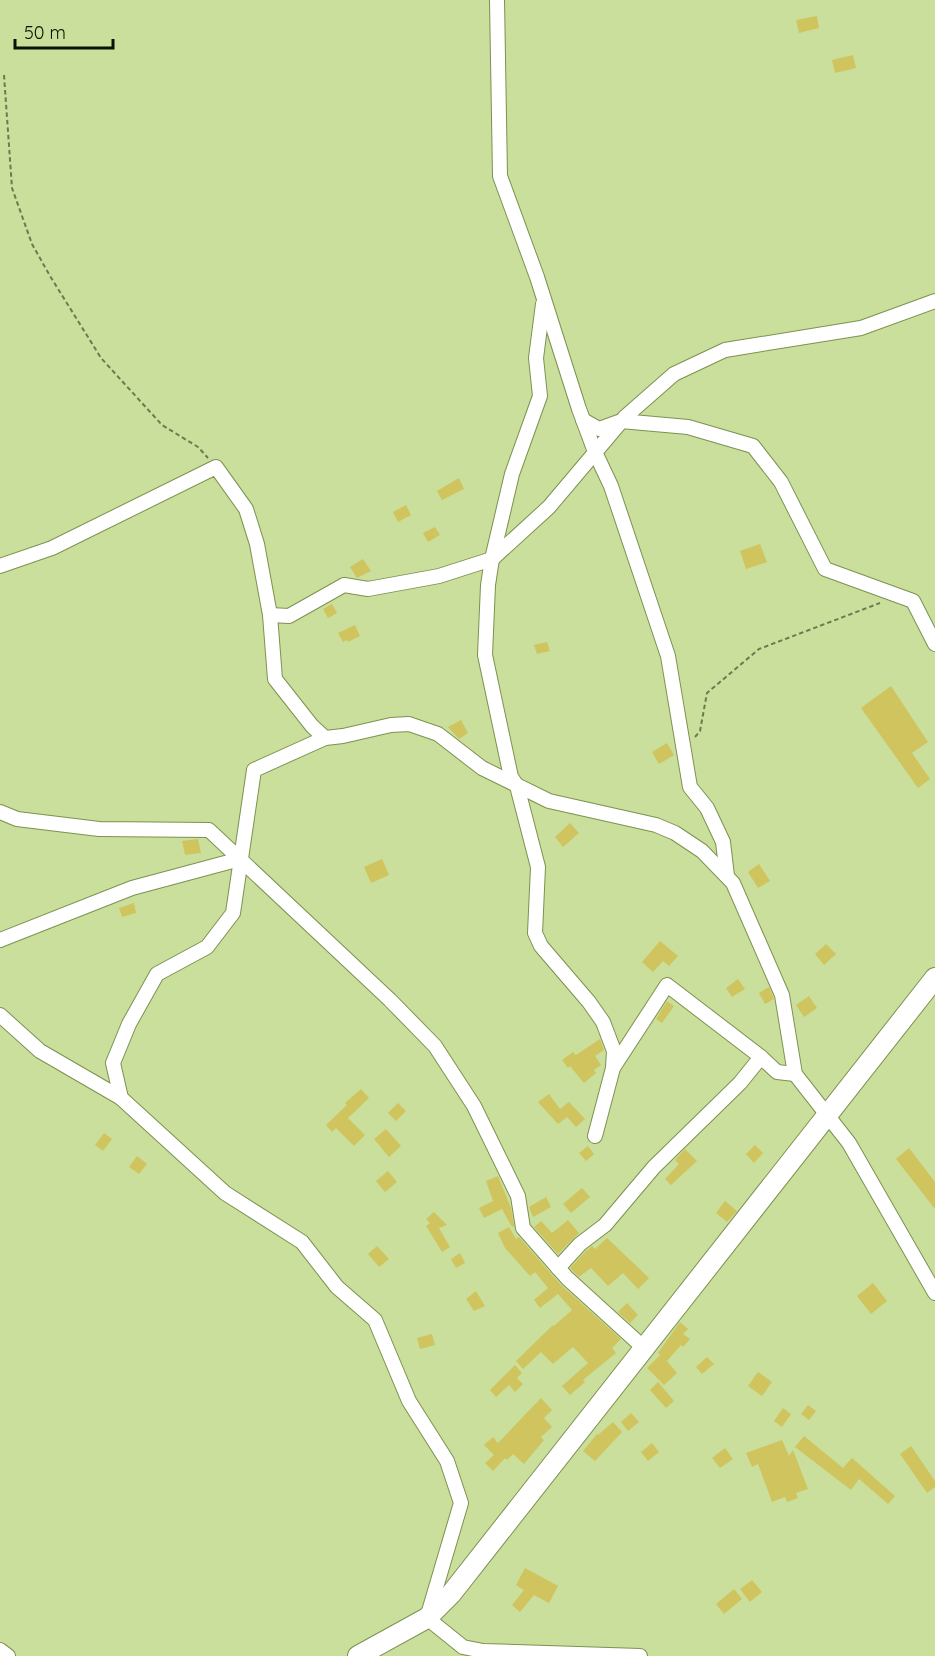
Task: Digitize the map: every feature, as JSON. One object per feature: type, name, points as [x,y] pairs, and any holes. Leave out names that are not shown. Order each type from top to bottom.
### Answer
[{"type":"main road","points":[[359,1655],[427,1618],[451,1594],[935,978]]},
{"type":"street","points":[[497,0],[500,176],[544,299],[583,420],[595,452],[612,486],[668,656],[690,788],[707,808],[723,842],[727,876]]},
{"type":"street","points":[[544,299],[536,358],[540,396],[512,474],[492,559],[488,585],[484,655],[511,777],[517,786],[538,867],[535,933],[541,946],[603,1022],[614,1051],[613,1068],[595,1136]]},
{"type":"street","points":[[270,615],[289,616],[344,585],[368,589],[439,576],[492,559],[549,507],[621,421],[674,374],[725,350],[861,328],[935,301]]},
{"type":"street","points":[[583,420],[599,429],[621,421],[688,427],[753,446],[781,482],[825,569],[913,601],[935,644]]},
{"type":"street","points":[[0,566],[52,548],[216,467],[246,509],[257,544],[270,615],[275,679],[312,726],[325,738]]},
{"type":"street","points":[[121,1098],[113,1063],[129,1024],[157,974],[207,947],[233,913],[254,770],[325,738],[391,725],[409,724],[438,734],[482,768],[549,801],[656,825],[675,833],[702,851],[727,876],[733,883],[782,995],[795,1074],[849,1143],[935,1293]]},
{"type":"street","points":[[0,812],[17,819],[99,829],[209,830],[390,1000],[435,1046],[479,1116],[518,1196],[523,1228],[558,1268],[644,1348]]},
{"type":"street","points":[[0,940],[132,888],[240,859]]},
{"type":"street","points":[[613,1068],[667,986],[777,1072],[795,1074]]},
{"type":"street","points":[[0,1015],[40,1051],[121,1098],[225,1193],[302,1242],[336,1287],[375,1320],[408,1401],[447,1461],[461,1503],[427,1618],[465,1652],[640,1656]]},
{"type":"street","points":[[558,1268],[580,1245],[605,1225],[654,1167],[740,1083],[760,1057]]},
{"type":"street","points":[[0,1650],[8,1656]]},
{"type":"path","points":[[4,75],[12,188],[32,244],[101,358],[162,424],[198,447],[216,467]]},
{"type":"path","points":[[684,749],[700,730],[707,693],[759,650],[899,596]]},
{"type":"building","points":[[817,16],[819,28],[799,33],[796,20]]},
{"type":"building","points":[[853,55],[856,68],[835,73],[832,60]]},
{"type":"building","points":[[459,478],[464,489],[442,500],[437,491]]},
{"type":"building","points":[[406,505],[411,515],[398,522],[393,512]]},
{"type":"building","points":[[435,527],[440,535],[428,542],[423,533]]},
{"type":"building","points":[[760,544],[767,562],[746,569],[740,551]]},
{"type":"building","points":[[363,559],[371,571],[357,578],[350,567]]},
{"type":"building","points":[[332,604],[337,613],[328,618],[323,609]]},
{"type":"building","points":[[355,625],[360,636],[343,642],[338,633]]},
{"type":"building","points":[[547,642],[550,651],[537,654],[534,645]]},
{"type":"building","points":[[891,686],[928,742],[912,753],[930,779],[918,788],[861,708]]},
{"type":"building","points":[[461,720],[468,733],[459,739],[448,727]]},
{"type":"building","points":[[667,743],[674,755],[659,764],[652,752]]},
{"type":"building","points":[[570,823],[579,833],[563,847],[555,837]]},
{"type":"building","points":[[198,839],[201,853],[185,855],[182,841]]},
{"type":"building","points":[[382,859],[389,875],[371,883],[364,867]]},
{"type":"building","points":[[759,864],[770,881],[758,888],[748,872]]},
{"type":"building","points":[[134,903],[136,913],[122,917],[119,908]]},
{"type":"building","points":[[660,941],[678,956],[669,966],[663,961],[653,972],[642,962]]},
{"type":"building","points":[[826,944],[836,954],[824,965],[815,954]]},
{"type":"building","points":[[738,979],[745,989],[732,997],[726,988]]},
{"type":"building","points":[[769,987],[774,999],[765,1004],[759,993]]},
{"type":"building","points":[[809,996],[817,1008],[804,1017],[796,1005]]},
{"type":"building","points":[[667,1001],[674,1006],[662,1023],[656,1019]]},
{"type":"building","points":[[600,1039],[604,1050],[595,1056],[601,1065],[594,1070],[596,1073],[584,1083],[562,1060],[573,1052],[576,1055]]},
{"type":"building","points":[[361,1089],[369,1098],[348,1118],[365,1135],[354,1146],[336,1128],[332,1132],[326,1125]]},
{"type":"building","points":[[549,1094],[560,1109],[569,1102],[585,1119],[576,1127],[567,1117],[558,1124],[538,1102]]},
{"type":"building","points":[[398,1103],[406,1111],[396,1121],[388,1113]]},
{"type":"building","points":[[386,1129],[401,1146],[389,1157],[374,1139]]},
{"type":"building","points":[[104,1133],[112,1139],[103,1151],[95,1145]]},
{"type":"building","points":[[755,1145],[763,1153],[754,1163],[746,1154]]},
{"type":"building","points":[[588,1146],[594,1154],[586,1161],[579,1153]]},
{"type":"building","points":[[909,1148],[935,1182],[935,1209],[896,1159]]},
{"type":"building","points":[[685,1149],[697,1161],[671,1185],[665,1179],[679,1164],[675,1160]]},
{"type":"building","points":[[137,1156],[147,1164],[139,1174],[129,1167]]},
{"type":"building","points":[[388,1171],[397,1182],[385,1192],[376,1181]]},
{"type":"building","points":[[498,1176],[511,1208],[514,1226],[512,1227],[502,1209],[484,1218],[479,1208],[493,1201],[486,1181]]},
{"type":"building","points":[[582,1188],[590,1197],[571,1213],[563,1204]]},
{"type":"building","points":[[546,1197],[551,1207],[533,1217],[529,1207]]},
{"type":"building","points":[[725,1201],[737,1211],[727,1222],[716,1213]]},
{"type":"building","points":[[434,1212],[447,1225],[439,1228],[450,1247],[442,1252],[426,1226],[430,1223],[426,1219]]},
{"type":"building","points":[[568,1220],[579,1233],[558,1254],[534,1227],[541,1221],[552,1233]]},
{"type":"building","points":[[509,1227],[516,1239],[519,1237],[561,1285],[621,1339],[612,1348],[616,1353],[583,1380],[585,1382],[570,1395],[562,1386],[588,1363],[573,1347],[553,1364],[541,1352],[523,1369],[516,1361],[572,1310],[558,1294],[540,1308],[534,1300],[548,1288],[535,1272],[530,1276],[505,1248],[498,1233]]},
{"type":"building","points":[[607,1238],[649,1278],[638,1289],[623,1273],[608,1286],[591,1268],[579,1277],[570,1268],[592,1246],[595,1249]]},
{"type":"building","points":[[377,1246],[389,1259],[379,1267],[368,1254]]},
{"type":"building","points":[[460,1253],[465,1263],[456,1268],[451,1259]]},
{"type":"building","points":[[873,1283],[887,1301],[871,1314],[857,1296]]},
{"type":"building","points":[[476,1291],[485,1306],[474,1311],[466,1299]]},
{"type":"building","points":[[627,1303],[638,1315],[630,1323],[618,1312]]},
{"type":"building","points":[[680,1322],[688,1329],[683,1334],[690,1339],[683,1347],[681,1345],[667,1361],[677,1373],[664,1385],[647,1368],[660,1355],[658,1353]]},
{"type":"building","points":[[432,1334],[435,1345],[420,1349],[417,1338]]},
{"type":"building","points":[[707,1357],[714,1364],[702,1374],[696,1367]]},
{"type":"building","points":[[515,1365],[522,1373],[517,1378],[523,1384],[515,1392],[509,1385],[496,1397],[490,1390]]},
{"type":"building","points":[[758,1372],[772,1382],[762,1396],[748,1386]]},
{"type":"building","points":[[658,1382],[674,1401],[666,1408],[650,1390]]},
{"type":"building","points":[[541,1398],[552,1410],[544,1418],[552,1427],[541,1437],[544,1440],[524,1464],[513,1454],[507,1460],[505,1458],[493,1471],[485,1463],[494,1455],[484,1445],[493,1437],[498,1443]]},
{"type":"building","points":[[808,1405],[816,1411],[809,1420],[801,1414]]},
{"type":"building","points":[[783,1408],[791,1414],[782,1427],[774,1421]]},
{"type":"building","points":[[631,1413],[639,1422],[628,1431],[621,1422]]},
{"type":"building","points":[[613,1422],[622,1432],[595,1461],[583,1451],[597,1434]]},
{"type":"building","points":[[804,1436],[843,1468],[852,1458],[895,1496],[888,1504],[859,1479],[851,1490],[795,1447]]},
{"type":"building","points":[[782,1440],[789,1456],[793,1450],[808,1489],[796,1493],[798,1498],[787,1502],[785,1497],[772,1502],[758,1464],[752,1467],[746,1453]]},
{"type":"building","points":[[652,1443],[659,1452],[648,1461],[641,1452]]},
{"type":"building","points":[[911,1446],[935,1481],[935,1487],[927,1493],[900,1454]]},
{"type":"building","points":[[725,1448],[733,1459],[720,1468],[712,1458]]},
{"type":"building","points":[[525,1568],[558,1586],[549,1603],[534,1595],[520,1612],[512,1605],[524,1590],[516,1585]]},
{"type":"building","points":[[752,1580],[762,1592],[750,1602],[740,1589]]},
{"type":"building","points":[[734,1589],[742,1599],[724,1614],[716,1604]]}]
